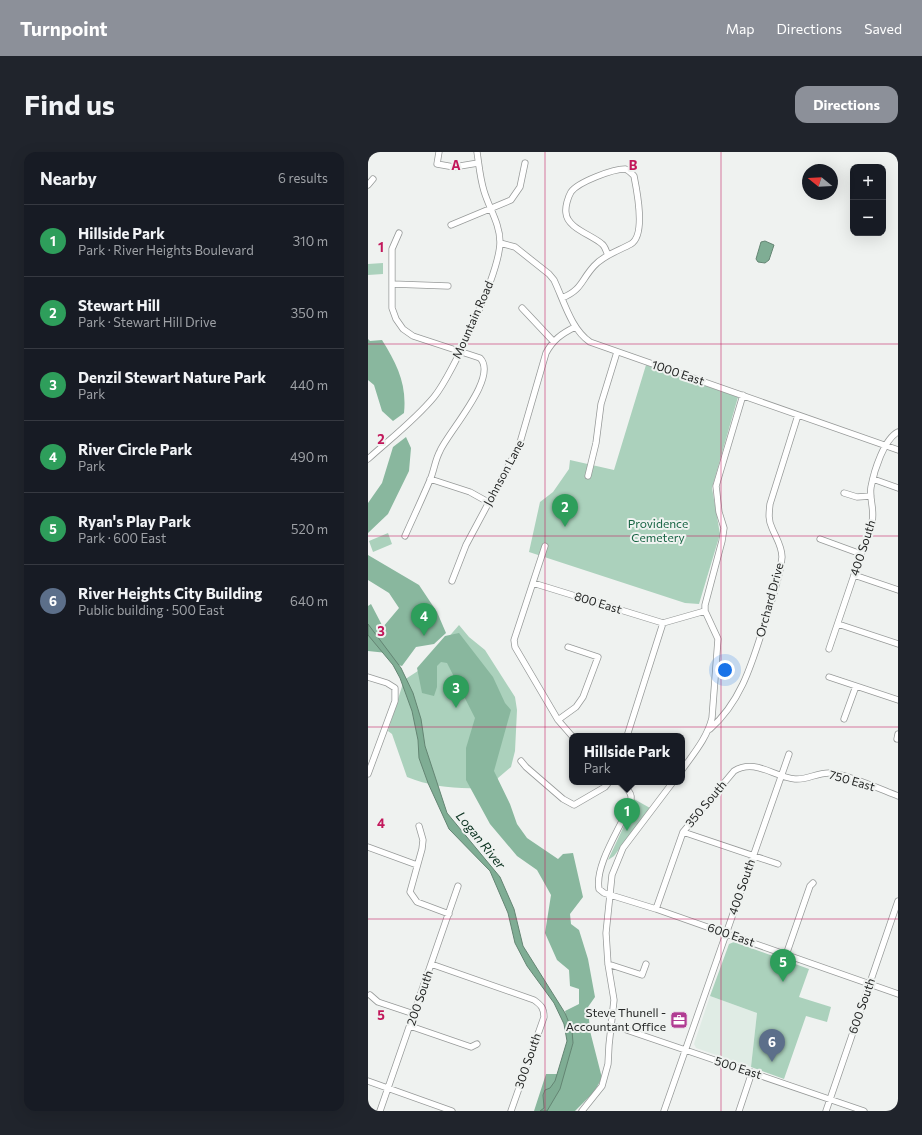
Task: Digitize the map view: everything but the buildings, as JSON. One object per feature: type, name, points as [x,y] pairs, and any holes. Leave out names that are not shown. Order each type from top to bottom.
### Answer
[{"type":"street","points":[[439,152],[437,164],[454,167],[478,163]]},
{"type":"street","name":"Mountain Road","points":[[368,459],[434,397],[445,382],[496,268],[500,243],[499,229],[483,190],[476,152]]},
{"type":"street","points":[[451,226],[511,200],[520,187],[525,163]]},
{"type":"street","points":[[562,298],[578,289],[594,266],[608,255],[633,243],[639,234],[639,212],[634,176],[626,169],[611,172],[580,185],[572,191],[567,205],[566,214],[569,221],[603,245],[608,255]]},
{"type":"street","points":[[368,185],[373,179]]},
{"type":"street","points":[[399,233],[392,249],[392,308],[396,319],[403,329],[414,336],[480,358],[485,362],[486,368],[476,396],[440,451],[430,479],[404,536]]},
{"type":"street","name":"1000 East","points":[[500,243],[515,247],[549,274],[554,280],[575,327],[583,337],[590,342],[898,450]]},
{"type":"street","points":[[392,284],[448,286]]},
{"type":"street","points":[[522,308],[553,341]]},
{"type":"street","name":"Johnson Lane","points":[[452,581],[466,545],[519,446],[546,353],[553,341],[563,332],[575,327]]},
{"type":"street","points":[[588,476],[596,443],[601,404],[617,352]]},
{"type":"street","points":[[685,766],[703,741],[709,729],[712,718],[718,639],[705,611],[705,605],[724,528],[719,512],[716,486],[743,395]]},
{"type":"street","name":"Orchard Drive","points":[[709,729],[719,721],[744,683],[775,590],[782,556],[780,544],[771,528],[769,518],[770,504],[798,416]]},
{"type":"street","points":[[885,446],[890,437],[898,432]]},
{"type":"street","name":"400 South","points":[[829,649],[862,554],[873,516],[871,496],[873,479],[885,446]]},
{"type":"street","points":[[430,479],[457,486],[488,502]]},
{"type":"street","points":[[873,479],[898,488]]},
{"type":"street","points":[[844,493],[857,498],[871,496]]},
{"type":"street","points":[[820,539],[862,554]]},
{"type":"street","points":[[545,546],[514,640],[515,647],[558,720],[569,733]]},
{"type":"street","points":[[854,575],[898,590]]},
{"type":"street","name":"800 East","points":[[533,583],[663,623]]},
{"type":"street","points":[[628,733],[663,623],[705,611]]},
{"type":"street","points":[[838,624],[898,644]]},
{"type":"street","points":[[558,720],[576,707],[583,697],[598,657],[568,647]]},
{"type":"street","points":[[368,677],[387,683],[395,688],[395,701],[368,774]]},
{"type":"street","points":[[829,677],[898,700]]},
{"type":"street","points":[[844,719],[856,686]]},
{"type":"street","name":"400 South","points":[[664,1111],[789,754]]},
{"type":"street","points":[[521,761],[563,799],[574,805],[607,785]]},
{"type":"street","name":"350 South","points":[[656,909],[683,832],[734,771],[740,767],[754,766],[781,775]]},
{"type":"street","name":"750 East","points":[[781,775],[795,779],[806,778],[821,773],[833,773],[898,796]]},
{"type":"street","points":[[609,895],[599,889],[597,880],[604,860],[630,802],[631,797],[629,791],[623,785]]},
{"type":"street","points":[[582,1111],[602,1086],[608,1064],[614,1000],[608,964],[606,933],[612,875],[618,856],[671,785]]},
{"type":"street","points":[[419,826],[423,840],[410,887],[411,897],[423,905],[449,914]]},
{"type":"street","points":[[683,832],[778,864]]},
{"type":"street","points":[[368,847],[417,865]]},
{"type":"street","points":[[786,955],[810,886],[813,883]]},
{"type":"street","name":"200 South","points":[[380,1111],[458,886]]},
{"type":"street","name":"600 East","points":[[609,895],[656,909],[898,994]]},
{"type":"street","name":"600 South","points":[[826,1111],[869,985],[897,909],[898,901]]},
{"type":"street","name":"300 South","points":[[431,964],[534,1000],[540,1004],[544,1010],[511,1111]]},
{"type":"street","points":[[608,964],[642,975],[646,964]]},
{"type":"street","points":[[370,995],[378,1002],[414,1014]]},
{"type":"street","name":"500 East","points":[[612,1025],[864,1111]]},
{"type":"street","points":[[410,1026],[471,1046],[477,1044]]},
{"type":"street","points":[[739,1111],[752,1072]]},
{"type":"street","points":[[368,1081],[452,1111]]},
{"type":"shaded area","points":[[765,241],[774,245],[769,260],[765,263],[758,262],[756,259],[761,242]]},
{"type":"shaded area","points":[[368,339],[370,341],[382,340],[400,375],[404,393],[404,413],[393,421],[382,411],[374,385],[368,380]]},
{"type":"shaded area","points":[[406,437],[411,448],[409,471],[388,514],[368,533],[368,503],[382,483],[393,447]]},
{"type":"shaded area","points":[[368,555],[419,585],[437,612],[446,633],[434,644],[416,647],[402,666],[395,664],[387,653],[368,651],[368,606],[371,604],[383,627],[399,608],[389,593],[368,580]]},
{"type":"shaded area","points":[[368,624],[401,668],[413,693],[421,719],[425,746],[447,813],[500,877],[514,909],[523,946],[565,1013],[572,1030],[573,1043],[560,1089],[547,1111],[540,1111],[544,1108],[543,1095],[545,1090],[550,1088],[555,1081],[567,1041],[564,1024],[554,1003],[527,966],[515,943],[508,913],[490,871],[449,829],[428,783],[419,758],[418,740],[412,711],[400,678],[393,665],[368,635]]},
{"type":"shaded area","points":[[459,633],[493,677],[505,703],[511,710],[494,771],[510,804],[517,824],[527,838],[558,859],[563,854],[573,853],[583,897],[570,914],[571,924],[579,930],[588,959],[595,997],[588,1007],[590,1031],[602,1078],[594,1092],[575,1111],[534,1111],[546,1074],[563,1074],[573,1043],[565,1011],[579,1004],[579,989],[570,986],[569,970],[557,960],[545,933],[551,895],[537,870],[517,856],[490,824],[466,780],[466,748],[475,718],[447,663],[441,662],[437,666],[437,687],[434,696],[422,693],[417,668],[445,636]]},
{"type":"shaded area","points":[[710,996],[757,1013],[751,1067],[696,1048],[694,1044]]},
{"type":"green space","points":[[383,263],[383,274],[368,275],[368,264]]},
{"type":"green space","name":"Providence Cemetery","points":[[646,365],[738,397],[712,488],[720,534],[699,604],[685,603],[529,552],[540,502],[553,492],[569,469],[570,460],[614,470]]},
{"type":"green space","points":[[388,533],[392,544],[373,552],[369,541]]},
{"type":"green space","points":[[459,625],[469,637],[485,650],[515,697],[517,710],[515,751],[511,767],[498,778],[493,787],[461,788],[439,786],[407,777],[392,734],[388,731],[404,680],[421,669]]},
{"type":"green space","points":[[634,799],[650,808],[614,856],[608,860],[631,811]]},
{"type":"green space","points":[[734,942],[809,969],[799,997],[831,1007],[827,1022],[806,1016],[784,1079],[751,1067],[757,1013],[710,996],[729,944]]},
{"type":"place","name":"Stewart Hill","points":[[565,527]]},
{"type":"place","name":"River Circle Park","points":[[424,636]]},
{"type":"place","name":"Denzil Stewart Nature Park","points":[[456,708]]},
{"type":"place","name":"Hillside Park","points":[[627,831]]},
{"type":"place","name":"Ryan's Play Park","points":[[783,982]]},
{"type":"place","name":"Steve Thunell - Accountant Office","points":[[679,1020]]},
{"type":"place","name":"River Heights City Building","points":[[772,1062]]},
{"type":"water label","name":"Logan River","points":[[481,840]]}]
